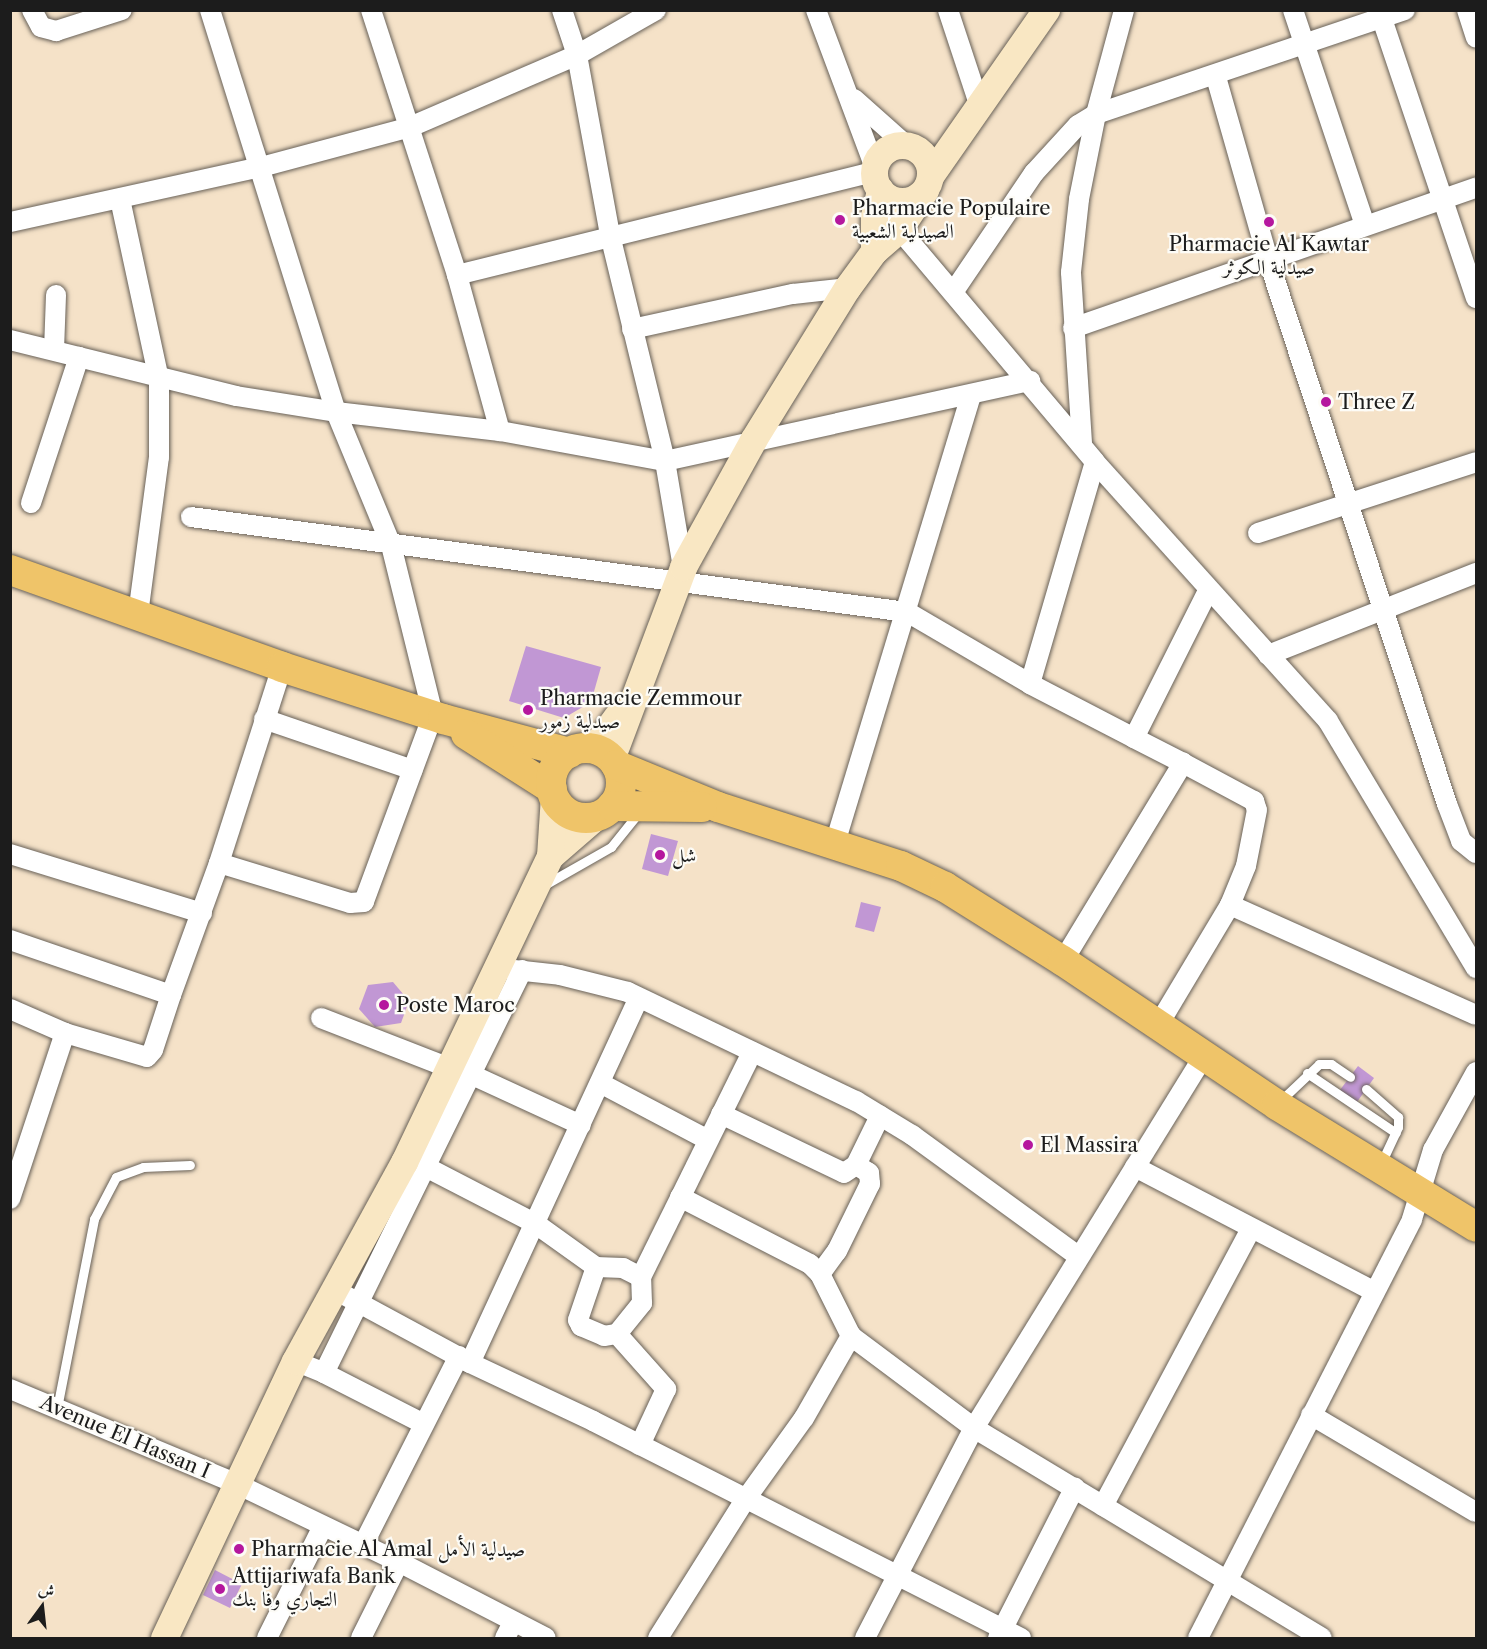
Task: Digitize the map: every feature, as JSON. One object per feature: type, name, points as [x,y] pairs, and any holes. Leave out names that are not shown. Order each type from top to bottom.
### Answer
[{"type":"main road","points":[[164,1638],[239,1485],[295,1361],[345,1297],[414,1164],[509,969],[531,894],[550,856],[555,768],[597,756],[634,693],[681,575],[753,440],[847,288],[874,251],[899,229],[973,113],[1046,10]]},
{"type":"main road","points":[[874,251],[876,187],[886,151],[911,147],[973,113]]},
{"type":"main road","points":[[876,187],[897,201],[917,197],[928,183],[924,156],[911,147]]},
{"type":"main road","points":[[10,570],[282,667],[438,717],[597,756],[718,807],[901,866],[945,887],[1063,961],[1157,1027],[1277,1105],[1476,1227]]},
{"type":"main road","points":[[438,717],[553,792],[566,812],[604,812],[643,806],[718,807]]},
{"type":"main road","points":[[550,856],[604,812],[621,786],[597,756]]},
{"type":"street","points":[[32,10],[41,27],[56,31],[123,10]]},
{"type":"street","points":[[210,10],[336,412],[391,545],[438,717],[413,770],[367,896],[357,905],[219,863]]},
{"type":"street","points":[[371,10],[457,275],[500,431]]},
{"type":"street","points":[[562,10],[577,55],[610,235],[665,461],[681,575]]},
{"type":"street","points":[[10,222],[261,167],[410,127],[577,55],[657,10]]},
{"type":"street","points":[[816,10],[852,97],[876,187],[899,229],[1030,381],[1095,462],[1208,591],[1308,697],[1347,749],[1476,968]]},
{"type":"street","points":[[948,10],[973,113]]},
{"type":"street","points":[[1293,10],[1365,225]]},
{"type":"street","points":[[954,291],[1049,153],[1068,132],[1096,114],[1216,77],[1380,15],[1406,10]]},
{"type":"street","points":[[1467,10],[1476,38]]},
{"type":"street","points":[[1082,443],[1071,272],[1079,199],[1096,114],[1123,11]]},
{"type":"street","points":[[1380,15],[1476,298]]},
{"type":"street","points":[[1216,77],[1268,259],[1382,607],[1461,841],[1476,853]]},
{"type":"street","points":[[852,97],[911,147]]},
{"type":"street","points":[[457,275],[610,235],[876,187]]},
{"type":"street","points":[[1073,328],[1476,188]]},
{"type":"street","points":[[120,199],[159,379],[159,457],[138,614]]},
{"type":"street","points":[[632,329],[793,294],[847,288]]},
{"type":"street","points":[[54,350],[56,295]]},
{"type":"street","points":[[10,339],[159,379],[336,412],[500,431],[665,461],[753,440],[970,396],[1030,381]]},
{"type":"street","points":[[31,503],[79,357]]},
{"type":"street","points":[[835,843],[907,612],[970,396]]},
{"type":"street","points":[[1030,684],[1095,462]]},
{"type":"street","points":[[1258,533],[1476,462]]},
{"type":"street","points":[[191,516],[391,545],[681,575],[907,612],[1030,684],[1254,801],[1257,810],[1246,866],[1230,904],[1157,1027]]},
{"type":"street","points":[[1268,655],[1382,607],[1476,573]]},
{"type":"street","points":[[1134,738],[1208,591]]},
{"type":"street","points":[[10,1009],[65,1034],[147,1057],[153,1050],[219,863],[282,667]]},
{"type":"street","points":[[264,718],[413,770]]},
{"type":"street","points":[[1063,961],[1183,763]]},
{"type":"street","points":[[10,854],[202,913]]},
{"type":"street","points":[[1230,904],[1476,1015]]},
{"type":"street","points":[[10,940],[171,995]]},
{"type":"street","points":[[509,969],[560,975],[639,998],[880,1116],[1078,1256]]},
{"type":"street","points":[[363,1545],[424,1424],[464,1360],[536,1224],[639,998]]},
{"type":"street","points":[[321,1018],[459,1070],[581,1125]]},
{"type":"street","points":[[12,1191],[65,1034]]},
{"type":"street","points":[[596,1267],[578,1320],[581,1326],[604,1336],[617,1334],[642,1303],[641,1277],[752,1052]]},
{"type":"street","points":[[865,1638],[974,1428],[1078,1256],[1203,1057]]},
{"type":"street","points":[[1198,1638],[1421,1194],[1433,1150],[1476,1072]]},
{"type":"street","points":[[600,1083],[708,1140]]},
{"type":"street","points":[[722,1114],[844,1173],[856,1165],[880,1116]]},
{"type":"street","points":[[414,1164],[536,1224],[596,1267],[622,1268],[641,1277]]},
{"type":"street","points":[[820,1274],[837,1251],[870,1184],[869,1173],[856,1165]]},
{"type":"street","points":[[1135,1167],[1373,1291]]},
{"type":"street","points":[[680,1197],[810,1264],[820,1274],[851,1336],[974,1428],[1322,1638]]},
{"type":"street","points":[[1103,1506],[1251,1229]]},
{"type":"street","points":[[324,1373],[345,1297],[464,1360],[640,1445],[744,1500],[897,1575],[1001,1633],[1021,1638]]},
{"type":"street","points":[[617,1334],[666,1389],[640,1445]]},
{"type":"street","points":[[658,1638],[744,1500],[804,1418],[851,1336]]},
{"type":"street","points":[[295,1361],[324,1373],[424,1424]]},
{"type":"street","name":"Avenue El Hassan I","points":[[10,1389],[239,1485],[399,1562],[509,1630],[546,1638]]},
{"type":"street","points":[[1311,1415],[1476,1512]]},
{"type":"street","points":[[1001,1633],[1075,1487]]},
{"type":"street","points":[[267,1638],[323,1526]]},
{"type":"street","points":[[361,1638],[399,1562]]},
{"type":"lane","points":[[531,894],[611,847],[643,806]]},
{"type":"lane","points":[[1277,1105],[1307,1073],[1328,1063],[1350,1077]]},
{"type":"lane","points":[[1307,1073],[1396,1133]]},
{"type":"lane","points":[[1366,1089],[1396,1112],[1399,1122],[1379,1168]]},
{"type":"lane","points":[[57,1408],[94,1218],[116,1177],[143,1167],[190,1165]]},
{"type":"building","points":[[526,646],[601,667],[591,702],[564,718],[509,701]]},
{"type":"building","name":"شل","points":[[651,834],[678,841],[668,876],[642,869]]},
{"type":"building","points":[[861,902],[881,907],[874,932],[855,927]]},
{"type":"building","name":"Poste Maroc","points":[[393,982],[409,1001],[401,1023],[375,1027],[359,1009],[368,985]]},
{"type":"building","points":[[1358,1066],[1374,1078],[1357,1102],[1340,1090]]},
{"type":"building","points":[[215,1570],[242,1584],[230,1608],[203,1595]]},
{"type":"place","name":"Pharmacie Populaire الصيدلية الشعبية","points":[[840,220]]},
{"type":"place","name":"Pharmacie Al Kawtar صيدلية الكوثر","points":[[1269,222]]},
{"type":"place","name":"Three Z","points":[[1326,402]]},
{"type":"place","name":"Pharmacie Zemmour صيدلية زمور","points":[[528,710]]},
{"type":"place","name":"شل","points":[[660,855]]},
{"type":"place","name":"Poste Maroc","points":[[384,1005]]},
{"type":"place","name":"El Massira","points":[[1028,1145]]},
{"type":"place","name":"Pharmacie Al Amal صيدلية الأمل","points":[[239,1549]]},
{"type":"place","name":"Attijariwafa Bank التجاري وفا بنك","points":[[220,1589]]}]
